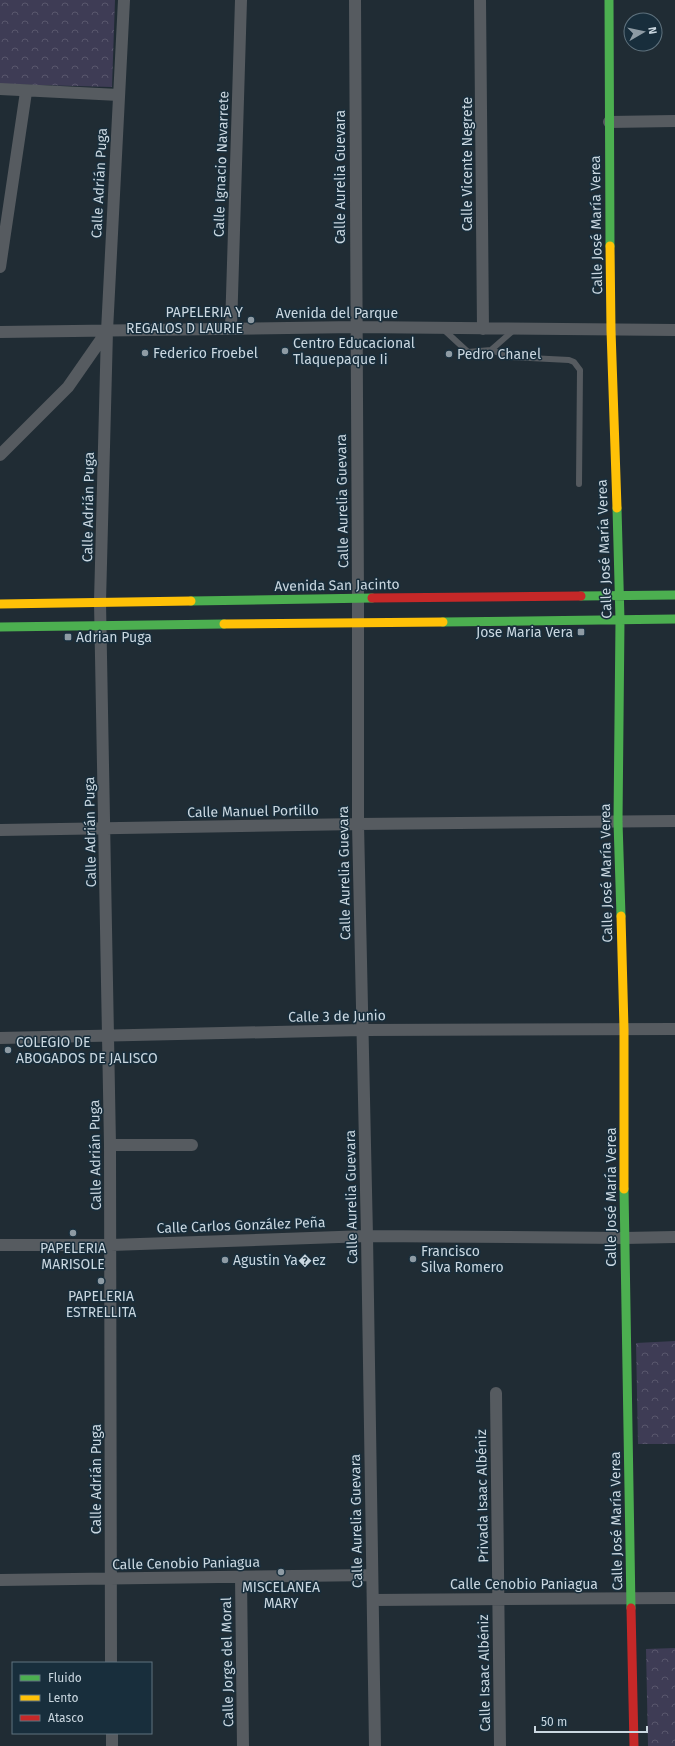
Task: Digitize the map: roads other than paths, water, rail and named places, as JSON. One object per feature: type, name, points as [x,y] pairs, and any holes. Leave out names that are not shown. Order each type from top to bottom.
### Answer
[{"type":"street","name":"Calle Adrián Puga","points":[[112,1662],[110,1145],[100,602],[107,331],[124,0]]},
{"type":"street","name":"Calle Ignacio Navarrete","points":[[231,329],[241,0]]},
{"type":"street","name":"Calle Aurelia Guevara","points":[[355,0],[358,824],[367,1236],[375,1746]]},
{"type":"street","name":"Calle Vicente Negrete","points":[[480,0],[483,329]]},
{"type":"street","name":"Calle José María Verea","points":[[608,0],[611,330],[620,597],[618,822],[624,1029],[624,1238],[634,1746]]},
{"type":"street","points":[[0,90],[119,95]]},
{"type":"street","points":[[0,266],[26,92]]},
{"type":"street","points":[[609,122],[675,122]]},
{"type":"street","name":"Avenida del Parque","points":[[0,332],[356,327],[675,330]]},
{"type":"street","points":[[0,455],[68,387],[107,331]]},
{"type":"street","name":"Avenida San Jacinto","points":[[0,604],[358,598],[675,596]]},
{"type":"street","points":[[0,627],[675,619]]},
{"type":"street","name":"Calle Manuel Portillo","points":[[0,830],[358,824],[675,821]]},
{"type":"street","name":"Calle 3 de Junio","points":[[0,1038],[362,1030],[675,1029]]},
{"type":"street","points":[[110,1145],[192,1145]]},
{"type":"street","name":"Calle Carlos González Peña","points":[[0,1245],[111,1245],[367,1236],[675,1237]]},
{"type":"street","name":"Privada Isaac Albéniz","points":[[496,1393],[498,1599]]},
{"type":"street","name":"Calle Cenobio Paniagua","points":[[0,1580],[372,1575]]},
{"type":"street","name":"Calle Jorge del Moral","points":[[241,1577],[243,1746]]},
{"type":"street","name":"Calle Cenobio Paniagua","points":[[372,1600],[675,1598]]},
{"type":"street","name":"Calle Isaac Albéniz","points":[[498,1599],[500,1746]]},
{"type":"street","points":[[112,1734],[112,1746]]},
{"type":"lane","points":[[442,328],[468,352],[491,350],[510,357],[569,360],[578,365],[580,370],[579,484]]},
{"type":"lane","points":[[491,350],[515,329]]},
{"type":"place","name":"PAPELERIA Y REGALOS D LAURIE","points":[[251,320]]},
{"type":"place","name":"Centro Educacional Tlaquepaque Ii","points":[[285,351]]},
{"type":"place","name":"Federico Froebel","points":[[145,353]]},
{"type":"place","name":"Pedro Chanel","points":[[449,354]]},
{"type":"place","name":"Jose Maria Vera","points":[[581,632]]},
{"type":"place","name":"Adrian Puga","points":[[68,637]]},
{"type":"place","name":"COLEGIO DE ABOGADOS DE JALISCO","points":[[8,1050]]},
{"type":"place","name":"PAPELERIA MARISOLE","points":[[73,1233]]},
{"type":"place","name":"Francisco Silva Romero","points":[[413,1259]]},
{"type":"place","name":"Agustin Ya�ez","points":[[225,1260]]},
{"type":"place","name":"PAPELERIA ESTRELLITA","points":[[101,1281]]},
{"type":"place","name":"MISCELANEA MARY","points":[[281,1572]]}]
